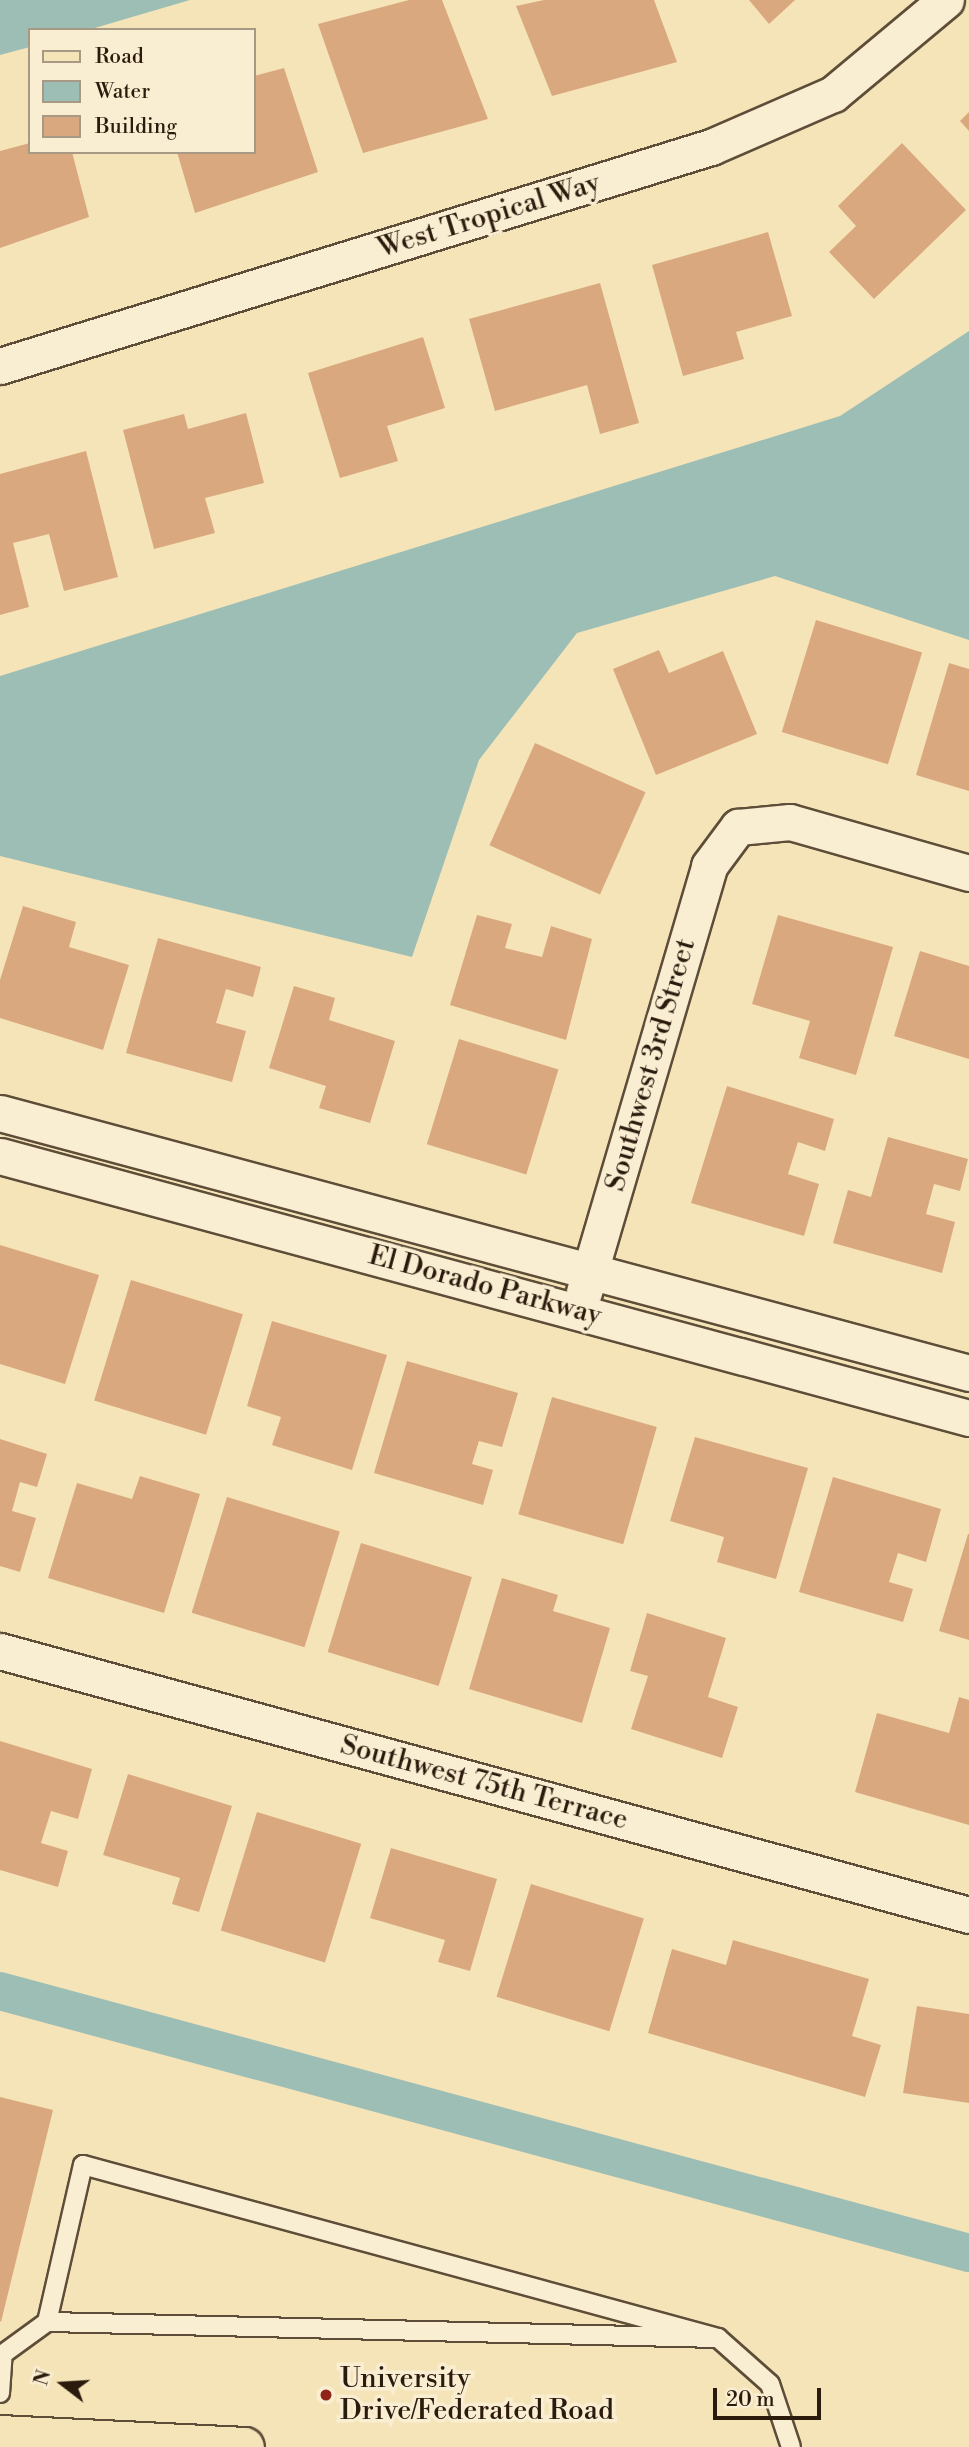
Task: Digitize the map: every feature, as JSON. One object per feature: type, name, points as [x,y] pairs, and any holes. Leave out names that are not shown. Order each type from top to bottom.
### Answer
[{"type":"main road","points":[[0,2435],[245,2447]]},
{"type":"street","name":"West Tropical Way","points":[[0,366],[711,147],[833,94],[946,0]]},
{"type":"street","name":"Southwest 3rd Street","points":[[579,1311],[709,866],[738,827],[790,822],[969,873]]},
{"type":"street","name":"El Dorado Parkway","points":[[0,1113],[969,1373]]},
{"type":"street","name":"El Dorado Parkway","points":[[0,1156],[969,1418]]},
{"type":"street","name":"Southwest 75th Terrace","points":[[0,1651],[969,1915]]},
{"type":"lane","points":[[47,2322],[83,2165],[718,2338],[770,2385],[791,2447]]},
{"type":"lane","points":[[0,2393],[2,2354],[47,2322],[718,2338]]},
{"type":"water","points":[[0,0],[190,0],[95,28],[28,28],[28,48],[0,55]]},
{"type":"water","points":[[969,331],[969,640],[775,576],[577,633],[479,760],[412,957],[0,856],[0,676],[840,416]]},
{"type":"building","points":[[409,0],[442,0],[488,119],[363,153],[318,24]]},
{"type":"building","points":[[544,0],[654,0],[677,62],[552,96],[516,6]]},
{"type":"building","points":[[749,0],[795,0],[769,24]]},
{"type":"building","points":[[284,68],[318,172],[195,213],[178,154],[256,154],[256,75]]},
{"type":"building","points":[[969,112],[969,131],[960,121]]},
{"type":"building","points":[[902,143],[966,210],[874,299],[829,252],[856,226],[838,206]]},
{"type":"building","points":[[28,144],[28,154],[73,154],[89,217],[0,248],[0,151]]},
{"type":"building","points":[[768,232],[792,316],[736,332],[744,359],[683,376],[652,265]]},
{"type":"building","points":[[600,283],[639,423],[600,434],[587,385],[495,411],[469,319]]},
{"type":"building","points":[[423,337],[445,408],[387,426],[398,461],[340,478],[308,373]]},
{"type":"building","points":[[246,413],[264,483],[205,498],[215,533],[154,549],[123,430],[184,414],[188,429]]},
{"type":"building","points":[[86,451],[118,577],[64,591],[49,534],[13,543],[29,607],[0,615],[0,474]]},
{"type":"building","points":[[816,620],[922,652],[888,764],[782,732]]},
{"type":"building","points":[[659,650],[669,673],[723,651],[757,734],[656,775],[613,669]]},
{"type":"building","points":[[949,663],[969,669],[969,791],[916,775]]},
{"type":"building","points":[[535,743],[646,792],[600,895],[489,845]]},
{"type":"building","points":[[23,906],[76,922],[69,947],[129,965],[103,1050],[0,1018],[0,980]]},
{"type":"building","points":[[477,915],[512,924],[505,948],[542,957],[551,926],[592,939],[566,1040],[450,1005]]},
{"type":"building","points":[[778,915],[893,947],[856,1075],[799,1058],[810,1021],[752,1004]]},
{"type":"building","points":[[158,938],[261,967],[253,997],[226,989],[216,1023],[246,1031],[232,1082],[126,1053]]},
{"type":"building","points":[[920,951],[969,966],[969,1059],[894,1036]]},
{"type":"building","points":[[294,986],[335,998],[329,1020],[395,1041],[370,1123],[319,1108],[326,1086],[269,1068]]},
{"type":"building","points":[[459,1039],[558,1069],[526,1175],[427,1144]]},
{"type":"building","points":[[727,1086],[834,1119],[825,1151],[798,1142],[788,1174],[819,1184],[804,1236],[691,1203]]},
{"type":"building","points":[[888,1137],[968,1159],[960,1191],[934,1184],[926,1214],[955,1222],[942,1273],[833,1243],[848,1190],[871,1197]]},
{"type":"building","points":[[0,1245],[99,1275],[65,1384],[0,1364]]},
{"type":"building","points":[[131,1280],[243,1314],[206,1435],[94,1400]]},
{"type":"building","points":[[272,1321],[387,1355],[352,1470],[272,1445],[281,1417],[247,1406]]},
{"type":"building","points":[[407,1361],[518,1393],[502,1447],[479,1441],[472,1464],[493,1470],[483,1505],[374,1473]]},
{"type":"building","points":[[552,1397],[657,1427],[623,1544],[518,1514]]},
{"type":"building","points":[[695,1437],[808,1468],[776,1579],[717,1562],[724,1537],[670,1521]]},
{"type":"building","points":[[0,1439],[47,1454],[37,1487],[20,1482],[12,1511],[36,1518],[20,1572],[0,1566]]},
{"type":"building","points":[[140,1476],[200,1494],[164,1613],[48,1578],[77,1483],[132,1499]]},
{"type":"building","points":[[833,1477],[941,1509],[926,1562],[898,1553],[889,1582],[913,1589],[903,1622],[799,1592]]},
{"type":"building","points":[[227,1497],[340,1531],[304,1647],[192,1613]]},
{"type":"building","points":[[969,1534],[969,1640],[939,1631]]},
{"type":"building","points":[[361,1543],[472,1577],[439,1686],[328,1652]]},
{"type":"building","points":[[502,1578],[558,1595],[553,1611],[610,1628],[582,1723],[469,1689]]},
{"type":"building","points":[[647,1613],[726,1638],[708,1697],[738,1707],[722,1758],[631,1729],[648,1676],[630,1671]]},
{"type":"building","points":[[959,1697],[969,1700],[969,1825],[855,1792],[877,1713],[949,1733]]},
{"type":"building","points":[[0,1741],[92,1769],[78,1819],[51,1811],[41,1843],[68,1851],[58,1887],[0,1870]]},
{"type":"building","points":[[128,1774],[232,1806],[199,1912],[172,1904],[180,1878],[103,1855]]},
{"type":"building","points":[[257,1812],[361,1844],[325,1962],[221,1931]]},
{"type":"building","points":[[391,1848],[497,1879],[470,1971],[438,1962],[445,1940],[370,1918]]},
{"type":"building","points":[[531,1884],[644,1918],[609,2031],[497,1997]]},
{"type":"building","points":[[733,1940],[869,1979],[852,2036],[881,2045],[865,2097],[648,2033],[672,1949],[726,1965]]},
{"type":"building","points":[[917,2006],[969,2014],[969,2103],[903,2093]]},
{"type":"building","points":[[0,2097],[53,2110],[1,2322],[0,2321]]},
{"type":"waterway","points":[[0,1991],[969,2253]]},
{"type":"place","name":"University Drive/Federated Road","points":[[326,2395]]}]
